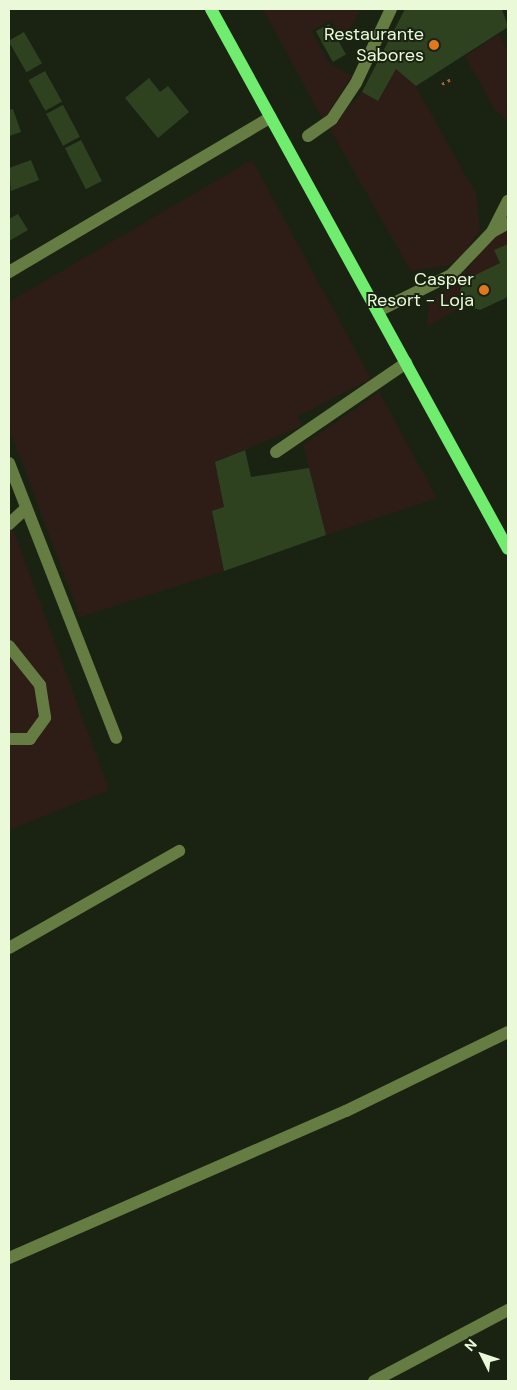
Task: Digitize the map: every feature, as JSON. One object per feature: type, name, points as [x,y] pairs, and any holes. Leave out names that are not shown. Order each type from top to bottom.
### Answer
[{"type":"main road","points":[[211,9],[508,549]]},
{"type":"street","points":[[308,136],[332,119],[356,83],[391,9]]},
{"type":"street","points":[[9,272],[271,117]]},
{"type":"street","points":[[492,232],[508,200]]},
{"type":"street","points":[[378,311],[451,275],[492,232],[508,223]]},
{"type":"street","points":[[276,452],[406,363]]},
{"type":"street","points":[[9,463],[116,738]]},
{"type":"street","points":[[9,524],[26,508]]},
{"type":"street","points":[[9,646],[40,685],[44,718],[30,739],[9,739]]},
{"type":"street","points":[[9,948],[179,851]]},
{"type":"street","points":[[9,1258],[346,1111],[508,1032]]},
{"type":"street","points":[[374,1381],[508,1310]]},
{"type":"path","points":[[442,84],[453,78]]},
{"type":"shaded area","points":[[263,9],[360,9],[344,42],[331,20],[311,31],[330,64],[352,76],[323,120]]},
{"type":"shaded area","points":[[499,34],[508,52],[506,119],[495,110],[465,56]]},
{"type":"shaded area","points":[[396,69],[412,80],[476,194],[480,230],[464,254],[447,266],[411,271],[330,129],[362,92],[378,101]]},
{"type":"shaded area","points":[[252,160],[371,379],[298,416],[302,426],[215,462],[224,507],[212,511],[224,571],[80,617],[9,428],[9,302]]},
{"type":"shaded area","points":[[508,231],[508,244],[494,250],[500,263],[465,280],[459,293],[464,305],[427,327],[429,303],[470,266],[489,240]]},
{"type":"shaded area","points":[[379,392],[437,498],[326,535],[303,445]]},
{"type":"shaded area","points":[[9,518],[109,790],[9,830]]},
{"type":"building","name":"Restaurante Sabores","points":[[405,9],[502,9],[508,27],[416,86],[396,69],[378,101],[362,92]]},
{"type":"building","points":[[329,24],[346,55],[333,62],[316,31]]},
{"type":"building","points":[[24,32],[42,63],[26,72],[9,42]]},
{"type":"building","points":[[45,71],[62,102],[45,111],[28,80]]},
{"type":"building","points":[[149,78],[160,92],[168,86],[189,112],[158,138],[125,98]]},
{"type":"building","points":[[63,105],[80,137],[63,146],[46,114]]},
{"type":"building","points":[[13,109],[21,132],[9,136],[9,110]]},
{"type":"building","points":[[81,140],[102,181],[86,189],[65,148]]},
{"type":"building","points":[[31,160],[39,180],[11,191],[9,168]]},
{"type":"building","points":[[18,214],[28,230],[9,241],[9,219]]},
{"type":"building","name":"Casper Resort - Loja","points":[[508,244],[508,297],[480,310],[464,305],[459,293],[465,280],[500,263],[494,250]]},
{"type":"building","points":[[245,450],[251,477],[309,468],[326,535],[224,571],[212,511],[224,507],[215,462]]},
{"type":"place","name":"Restaurante Sabores","points":[[434,45]]},
{"type":"place","name":"Casper Resort - Loja","points":[[484,290]]}]
